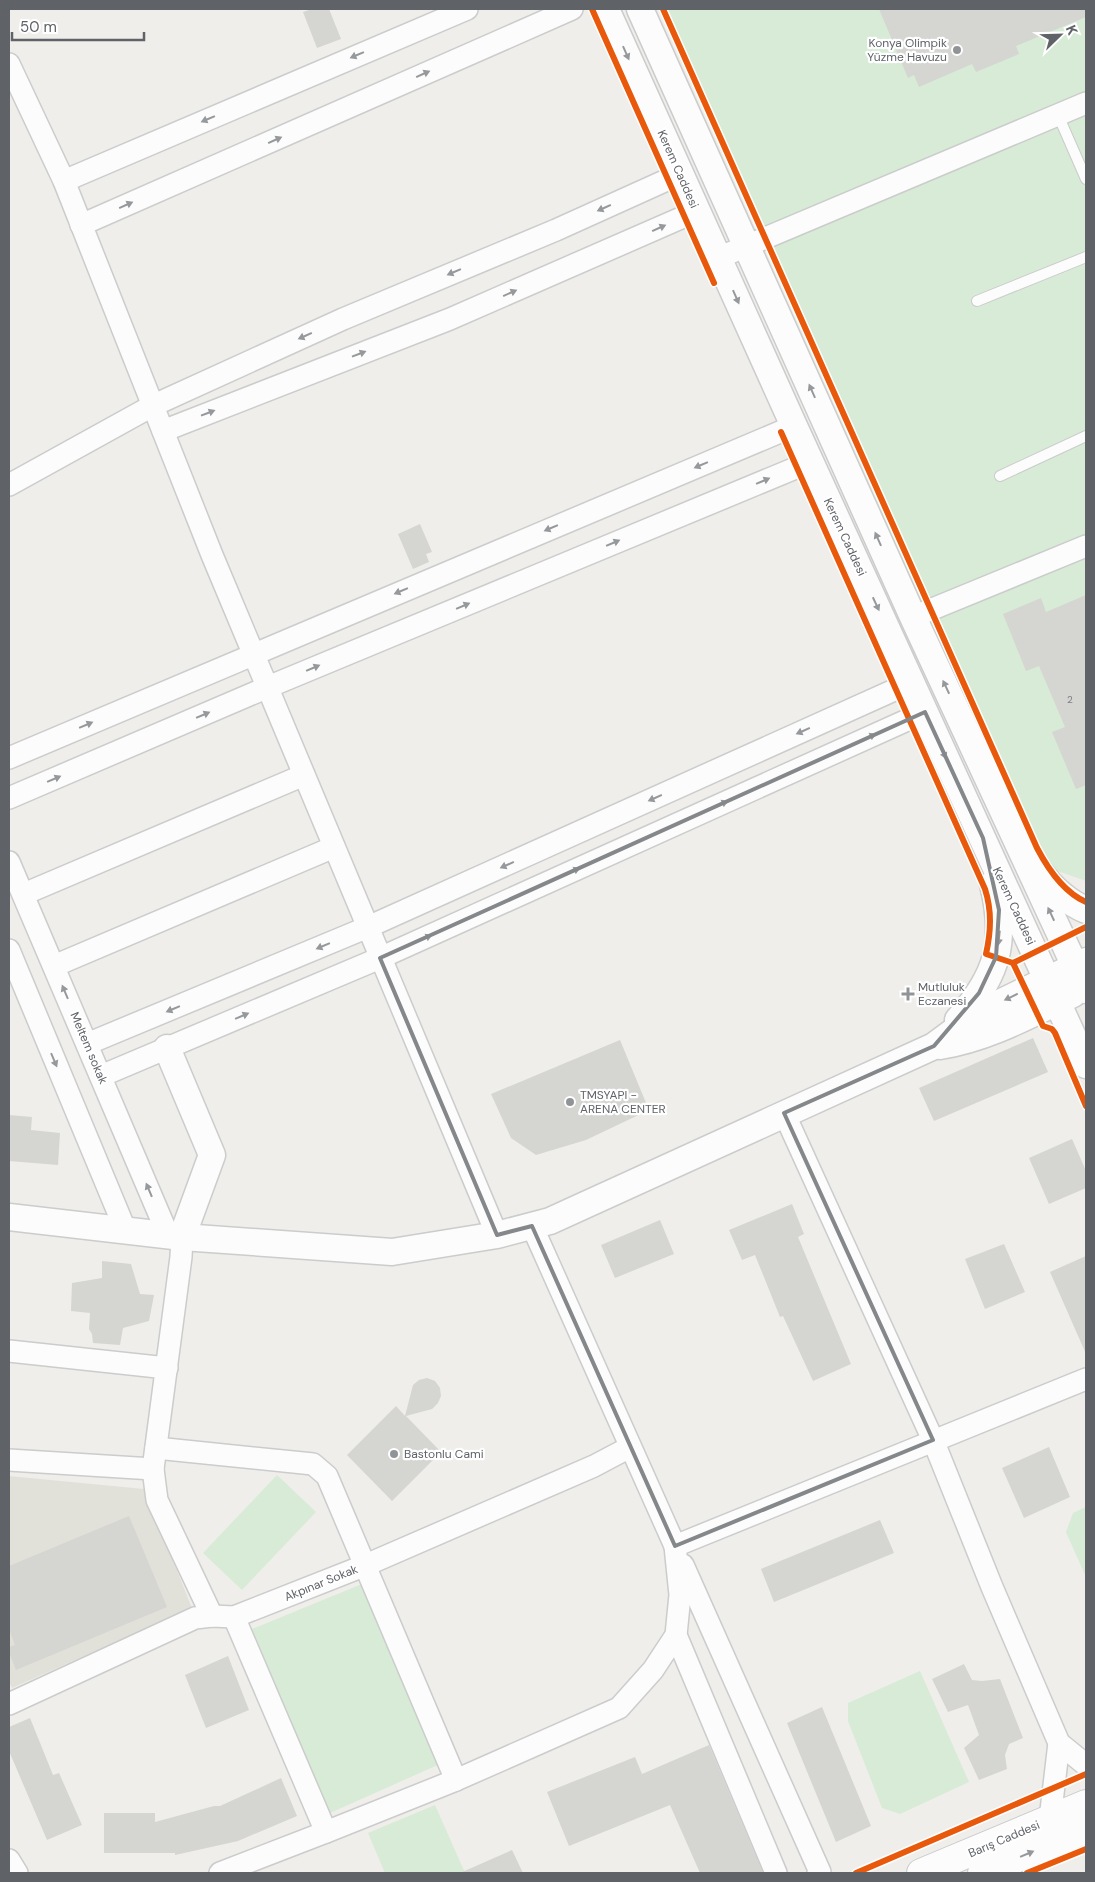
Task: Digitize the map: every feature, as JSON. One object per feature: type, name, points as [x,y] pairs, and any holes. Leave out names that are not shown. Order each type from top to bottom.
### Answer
[{"type":"main road","name":"Barış Caddesi","points":[[921,1873],[1086,1804]]},
{"type":"main road","name":"Barış Caddesi","points":[[982,1873],[1086,1829]]},
{"type":"street","points":[[64,181],[467,9]]},
{"type":"street","points":[[81,225],[572,9]]},
{"type":"street","name":"Kerem Caddesi","points":[[606,9],[810,462],[1086,1065]]},
{"type":"street","points":[[9,1217],[175,1236],[392,1252],[497,1235],[550,1221],[934,1046],[978,1014],[1084,978],[1016,840],[913,617],[640,9]]},
{"type":"street","points":[[9,64],[64,181],[152,406],[253,653],[497,1235]]},
{"type":"street","points":[[718,258],[1086,103]]},
{"type":"street","points":[[9,485],[152,406],[343,319],[556,230],[680,174]]},
{"type":"street","points":[[163,431],[450,319],[697,211]]},
{"type":"street","points":[[9,758],[253,653],[794,426]]},
{"type":"street","points":[[9,798],[268,686],[810,462]]},
{"type":"street","points":[[913,617],[1086,546]]},
{"type":"street","points":[[87,1044],[368,927],[912,682]]},
{"type":"street","points":[[101,1076],[380,958],[925,712]]},
{"type":"street","points":[[24,894],[304,774]]},
{"type":"street","points":[[934,1046],[967,1010],[979,993],[989,975],[1000,939],[999,910],[983,838]]},
{"type":"street","points":[[1016,840],[1032,863],[1057,892],[1086,910]]},
{"type":"street","points":[[54,966],[334,847]]},
{"type":"street","name":"Meltem sokak","points":[[9,862],[101,1076],[175,1236]]},
{"type":"street","points":[[9,950],[125,1230]]},
{"type":"street","points":[[167,1048],[212,1155],[175,1236],[181,1257],[154,1469],[157,1500],[212,1616]]},
{"type":"street","points":[[784,1113],[933,1440],[992,1587],[1059,1743],[1086,1765]]},
{"type":"street","points":[[532,1226],[820,1872],[818,1873]]},
{"type":"street","points":[[9,1351],[168,1368]]},
{"type":"street","points":[[675,1546],[1086,1379]]},
{"type":"street","name":"Akpınar Sokak","points":[[9,1704],[195,1618],[212,1616],[234,1617],[366,1565],[594,1466],[630,1447]]},
{"type":"street","points":[[156,1448],[313,1464],[327,1476],[456,1780]]},
{"type":"street","points":[[9,1460],[154,1469]]},
{"type":"street","points":[[220,1873],[456,1780],[619,1708],[653,1670],[676,1635],[680,1595],[675,1546]]},
{"type":"street","points":[[234,1617],[326,1832]]},
{"type":"street","points":[[676,1635],[776,1873]]},
{"type":"street","points":[[1050,1819],[1059,1743]]},
{"type":"street","points":[[9,1860],[17,1873]]},
{"type":"lane","points":[[1058,115],[1086,179]]},
{"type":"lane","points":[[977,301],[1086,257]]},
{"type":"lane","points":[[1000,476],[1086,436]]},
{"type":"highlighted area","points":[[925,712],[983,838],[999,910],[996,957],[979,993],[934,1046],[784,1113],[933,1440],[675,1546],[532,1226],[497,1235],[380,958]]},
{"type":"shaded area","points":[[9,1476],[144,1489],[192,1608],[12,1688],[9,1682]]},
{"type":"green space","points":[[659,9],[1086,9],[1086,881],[1038,864]]},
{"type":"green space","points":[[277,1475],[316,1512],[242,1590],[203,1553]]},
{"type":"green space","points":[[1086,1507],[1086,1577],[1066,1532],[1073,1513]]},
{"type":"green space","points":[[362,1584],[440,1764],[330,1813],[252,1629]]},
{"type":"green space","points":[[920,1671],[969,1782],[900,1814],[882,1808],[848,1721],[848,1703]]},
{"type":"green space","points":[[435,1805],[465,1873],[385,1873],[368,1833]]},
{"type":"building","points":[[312,9],[329,9],[341,39],[317,48],[303,12]]},
{"type":"building","name":"Konya Olimpik Yüzme Havuzu","points":[[879,9],[1086,9],[1086,17],[1016,46],[1019,54],[976,72],[972,64],[919,87],[914,75],[908,78]]},
{"type":"building","points":[[420,524],[432,552],[426,554],[429,562],[413,569],[398,534]]},
{"type":"building","points":[[1086,595],[1086,785],[1076,789],[1052,732],[1065,727],[1039,666],[1026,671],[1003,614],[1041,598],[1046,612]]},
{"type":"building","points":[[1033,1038],[1048,1072],[934,1121],[919,1088]]},
{"type":"building","name":"TMSYAPI - ARENA CENTER","points":[[620,1040],[649,1110],[586,1140],[536,1155],[511,1138],[491,1094]]},
{"type":"building","points":[[9,1115],[32,1117],[31,1130],[60,1133],[58,1165],[9,1161]]},
{"type":"building","points":[[1072,1139],[1086,1171],[1086,1188],[1049,1204],[1029,1158]]},
{"type":"building","points":[[792,1204],[804,1234],[798,1237],[851,1364],[813,1381],[783,1316],[780,1317],[755,1255],[742,1260],[729,1230]]},
{"type":"building","points":[[660,1220],[674,1254],[615,1278],[601,1245]]},
{"type":"building","points":[[1004,1244],[1025,1292],[985,1309],[965,1259]]},
{"type":"building","points":[[1086,1256],[1086,1354],[1050,1272]]},
{"type":"building","points":[[102,1261],[131,1264],[140,1294],[154,1295],[149,1321],[123,1328],[120,1345],[93,1343],[92,1334],[89,1329],[90,1313],[71,1311],[72,1283],[102,1278]]},
{"type":"building","name":"Bastonlu Cami","points":[[427,1378],[435,1381],[440,1388],[441,1396],[438,1403],[432,1409],[406,1416],[441,1452],[392,1501],[347,1455],[396,1406],[405,1416],[413,1385],[419,1380]]},
{"type":"building","points":[[1049,1447],[1070,1497],[1024,1518],[1002,1468]]},
{"type":"building","points":[[129,1516],[167,1607],[16,1670],[9,1652],[9,1647],[15,1645],[9,1629],[9,1566]]},
{"type":"building","points":[[880,1520],[894,1553],[774,1602],[761,1569]]},
{"type":"building","points":[[228,1656],[249,1710],[206,1728],[185,1675]]},
{"type":"building","points":[[964,1664],[972,1680],[1000,1679],[1023,1738],[1009,1744],[1005,1755],[1007,1769],[979,1780],[964,1748],[979,1735],[968,1705],[948,1712],[932,1679]]},
{"type":"building","points":[[822,1707],[871,1826],[836,1842],[787,1723]]},
{"type":"building","points":[[30,1718],[53,1775],[59,1773],[82,1825],[47,1840],[9,1751],[9,1727]]},
{"type":"building","points":[[709,1745],[763,1873],[700,1873],[670,1805],[569,1846],[547,1792],[635,1757],[642,1774]]},
{"type":"building","points":[[281,1778],[297,1816],[238,1841],[175,1855],[175,1853],[104,1853],[104,1813],[155,1813],[155,1822],[220,1806]]},
{"type":"building","points":[[512,1850],[523,1873],[460,1873]]},
{"type":"cycle path","points":[[592,9],[714,283]]},
{"type":"cycle path","points":[[663,9],[1037,848],[1051,872],[1063,886],[1086,902]]},
{"type":"cycle path","points":[[781,432],[985,889],[990,921],[986,954],[1013,963],[1086,927]]},
{"type":"cycle path","points":[[1013,963],[1043,1026],[1052,1029],[1055,1033],[1086,1106]]},
{"type":"cycle path","points":[[856,1873],[1086,1774]]},
{"type":"cycle path","points":[[1027,1873],[1086,1849]]},
{"type":"place","name":"Konya Olimpik Yüzme Havuzu","points":[[957,50]]},
{"type":"place","name":"Mutluluk Eczanesi","points":[[908,994]]},
{"type":"place","name":"TMSYAPI - ARENA CENTER","points":[[570,1102]]},
{"type":"place","name":"Bastonlu Cami","points":[[394,1454]]}]
